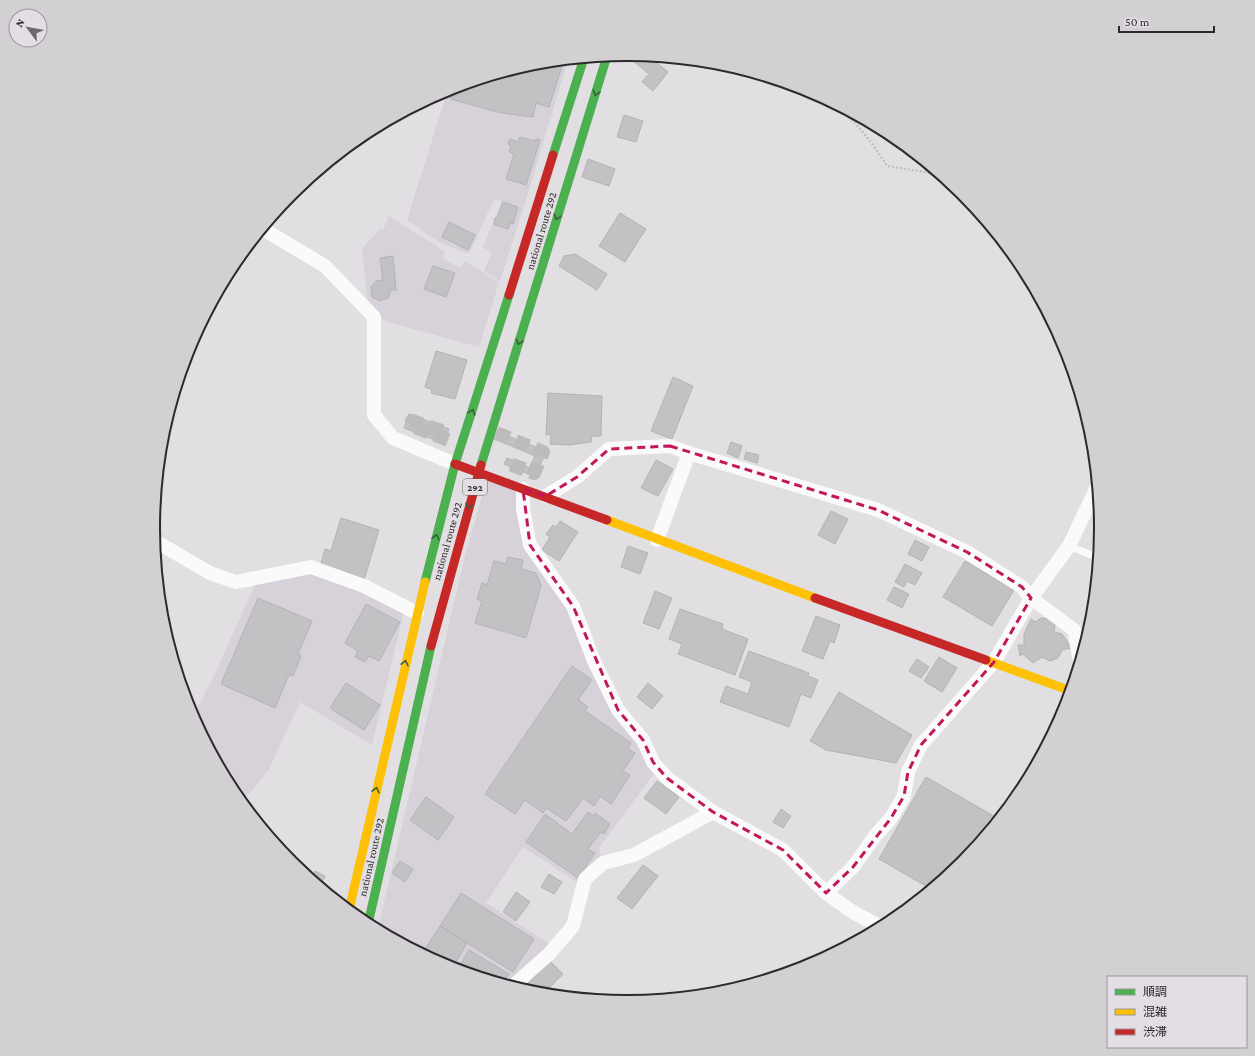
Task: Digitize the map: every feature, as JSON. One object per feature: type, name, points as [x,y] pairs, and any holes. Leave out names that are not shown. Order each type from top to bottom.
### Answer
[{"type":"main road","name":"national route 292","points":[[370,917],[437,621],[478,472],[606,62]]},
{"type":"main road","name":"national route 292","points":[[351,904],[417,614],[455,464],[582,63]]},
{"type":"main road","points":[[455,464],[546,496],[657,540],[1066,689]]},
{"type":"street","points":[[267,231],[325,266],[374,317],[374,416],[394,438],[455,464]]},
{"type":"street","points":[[546,496],[577,477],[609,449],[670,446],[878,510],[967,552],[1022,587],[1031,598],[1074,630],[1078,652]]},
{"type":"street","points":[[657,540],[689,453]]},
{"type":"street","points":[[523,489],[523,509],[530,545],[573,606],[594,661],[618,710],[643,740],[653,762],[667,778],[713,812],[782,850],[826,893],[853,912],[875,924]]},
{"type":"street","points":[[826,893],[853,867],[875,836],[891,818],[904,796],[908,772],[921,745],[994,662],[1031,598],[1069,546],[1094,493]]},
{"type":"street","points":[[161,544],[210,573],[236,582],[312,567],[364,586],[417,614]]},
{"type":"street","points":[[518,982],[549,954],[573,926],[585,879],[603,863],[634,855],[713,812]]},
{"type":"lane","points":[[1069,546],[1094,556]]},
{"type":"path","points":[[849,117],[872,142],[887,166],[930,173]]},
{"type":"highlighted area","points":[[670,446],[878,510],[967,552],[1022,587],[1031,598],[994,662],[921,745],[908,772],[904,796],[891,818],[853,867],[826,893],[783,850],[713,812],[667,778],[653,762],[643,740],[618,710],[573,606],[530,545],[523,489],[546,496],[577,477],[609,449]]},
{"type":"shaded area","points":[[566,65],[500,281],[484,271],[492,253],[483,247],[502,201],[494,199],[470,252],[466,253],[439,242],[407,220],[445,99],[477,86],[507,77]]},
{"type":"shaded area","points":[[389,216],[445,252],[443,259],[461,268],[465,261],[499,282],[479,347],[384,321],[368,306],[362,249],[380,229],[383,230]]},
{"type":"shaded area","points":[[488,475],[523,489],[523,509],[549,574],[594,661],[658,768],[599,848],[603,863],[583,886],[523,847],[486,903],[555,947],[518,982],[477,970],[449,959],[421,947],[379,923],[464,560]]},
{"type":"shaded area","points":[[311,567],[405,607],[372,745],[300,702],[269,769],[253,790],[246,796],[223,761],[197,709],[213,678],[258,578]]},
{"type":"building","points":[[634,61],[655,62],[668,72],[653,91],[642,82],[649,74]]},
{"type":"building","points":[[562,66],[549,107],[536,103],[533,117],[501,113],[451,99],[452,96],[477,86],[507,77]]},
{"type":"building","points":[[624,115],[643,121],[636,142],[617,137]]},
{"type":"building","points":[[520,137],[535,141],[536,139],[540,140],[526,185],[506,179],[514,154],[509,152],[511,145],[508,144],[510,139],[518,142]]},
{"type":"building","points":[[588,159],[615,169],[609,186],[582,177]]},
{"type":"building","points":[[503,202],[518,207],[513,224],[510,223],[508,229],[494,224],[495,218],[497,219]]},
{"type":"building","points":[[620,213],[646,229],[625,262],[599,246]]},
{"type":"building","points":[[449,222],[475,235],[468,250],[442,237]]},
{"type":"building","points":[[575,254],[607,274],[597,290],[559,266],[564,256]]},
{"type":"building","points":[[393,256],[396,290],[391,290],[388,298],[380,301],[372,297],[371,287],[376,281],[383,280],[380,258]]},
{"type":"building","points":[[433,266],[455,273],[446,297],[424,289]]},
{"type":"building","points":[[436,351],[467,360],[455,399],[431,393],[432,390],[425,387]]},
{"type":"building","points":[[673,377],[693,386],[672,439],[651,431]]},
{"type":"building","points":[[548,393],[602,396],[601,436],[592,436],[591,442],[569,445],[550,444],[551,434],[546,435]]},
{"type":"building","points":[[409,414],[449,429],[446,437],[435,433],[433,439],[404,428]]},
{"type":"building","points":[[503,434],[538,448],[535,456],[500,441]]},
{"type":"building","points":[[731,442],[742,446],[738,458],[727,453]]},
{"type":"building","points":[[538,448],[546,452],[535,477],[528,474]]},
{"type":"building","points":[[746,452],[759,455],[757,463],[744,459]]},
{"type":"building","points":[[507,458],[530,468],[528,474],[504,464]]},
{"type":"building","points":[[656,460],[673,469],[658,496],[641,488]]},
{"type":"building","points":[[831,511],[848,519],[835,544],[818,535]]},
{"type":"building","points":[[341,518],[379,530],[364,580],[320,567],[325,549],[331,551]]},
{"type":"building","points":[[560,521],[578,532],[559,561],[542,550],[550,537],[546,534],[553,525],[556,527]]},
{"type":"building","points":[[915,540],[929,547],[922,561],[908,554]]},
{"type":"building","points":[[628,546],[648,553],[640,574],[621,567]]},
{"type":"building","points":[[508,557],[523,560],[521,569],[536,573],[541,586],[526,638],[475,623],[482,601],[477,599],[482,583],[487,585],[494,561],[506,564]]},
{"type":"building","points":[[965,561],[1014,590],[992,626],[943,597]]},
{"type":"building","points":[[905,564],[922,573],[915,585],[907,581],[904,587],[895,582]]},
{"type":"building","points":[[894,587],[909,594],[902,608],[887,600]]},
{"type":"building","points":[[655,591],[672,598],[659,629],[643,623]]},
{"type":"building","points":[[258,598],[312,621],[298,654],[301,656],[293,676],[289,675],[275,708],[221,684]]},
{"type":"building","points":[[366,604],[400,622],[379,661],[369,656],[365,662],[355,657],[358,651],[345,643]]},
{"type":"building","points":[[680,609],[723,624],[722,629],[748,639],[735,675],[678,654],[682,644],[669,639]]},
{"type":"building","points":[[816,616],[840,625],[834,643],[830,641],[823,659],[802,651]]},
{"type":"building","points":[[1041,618],[1049,619],[1055,625],[1054,632],[1062,634],[1072,648],[1062,650],[1058,658],[1050,661],[1042,657],[1033,663],[1023,654],[1020,656],[1018,645],[1024,645],[1024,634],[1031,619],[1035,622]]},
{"type":"building","points":[[749,651],[809,673],[808,676],[818,680],[811,698],[801,694],[789,727],[720,702],[726,686],[748,694],[752,682],[739,677]]},
{"type":"building","points":[[939,657],[957,668],[942,692],[924,681]]},
{"type":"building","points":[[917,659],[929,667],[921,678],[909,671]]},
{"type":"building","points":[[572,666],[592,680],[578,700],[588,707],[585,711],[631,743],[628,749],[635,753],[623,771],[630,775],[611,804],[600,796],[594,806],[583,798],[566,821],[546,808],[543,813],[525,800],[515,814],[485,794]]},
{"type":"building","points":[[346,683],[380,705],[364,730],[330,708]]},
{"type":"building","points":[[648,683],[663,696],[652,709],[637,697]]},
{"type":"building","points":[[839,692],[912,735],[896,763],[826,750],[810,741]]},
{"type":"building","points":[[926,777],[995,816],[979,836],[958,858],[926,886],[879,859]]},
{"type":"building","points":[[657,781],[679,797],[666,814],[644,798]]},
{"type":"building","points":[[426,797],[454,817],[438,840],[410,820]]},
{"type":"building","points":[[781,809],[791,816],[783,828],[773,822]]},
{"type":"building","points":[[588,812],[594,816],[595,813],[610,824],[604,834],[601,832],[588,849],[595,853],[578,878],[526,842],[545,814],[572,834]]},
{"type":"building","points":[[400,861],[413,869],[405,882],[392,873]]},
{"type":"building","points":[[643,865],[658,876],[632,909],[617,898]]},
{"type":"building","points":[[315,871],[325,876],[322,881],[320,879],[314,874]]},
{"type":"building","points":[[549,874],[562,882],[554,894],[541,887]]},
{"type":"building","points":[[516,892],[530,902],[516,921],[503,912]]},
{"type":"building","points":[[461,893],[534,939],[513,972],[440,926]]},
{"type":"building","points":[[440,926],[467,943],[456,962],[425,949]]},
{"type":"building","points":[[469,950],[509,974],[506,979],[461,964]]},
{"type":"building","points":[[550,961],[563,974],[549,988],[527,984]]},
{"type":"tunnel","points":[[448,433],[412,421],[410,425],[448,440]]},
{"type":"tunnel","points":[[496,433],[543,452],[534,473],[510,464]]},
{"type":"traffic: fast","points":[[481,465],[605,62]]},
{"type":"traffic: fast","points":[[553,155],[582,63]]},
{"type":"traffic: fast","points":[[425,582],[455,464],[509,295]]},
{"type":"traffic: fast","points":[[370,917],[431,646]]},
{"type":"traffic: slow","points":[[607,520],[815,598]]},
{"type":"traffic: slow","points":[[351,903],[425,582]]},
{"type":"traffic: slow","points":[[986,660],[1066,689]]},
{"type":"traffic: jam","points":[[509,295],[553,155]]},
{"type":"traffic: jam","points":[[455,464],[607,520]]},
{"type":"traffic: jam","points":[[431,646],[481,465]]},
{"type":"traffic: jam","points":[[815,598],[986,660]]}]
